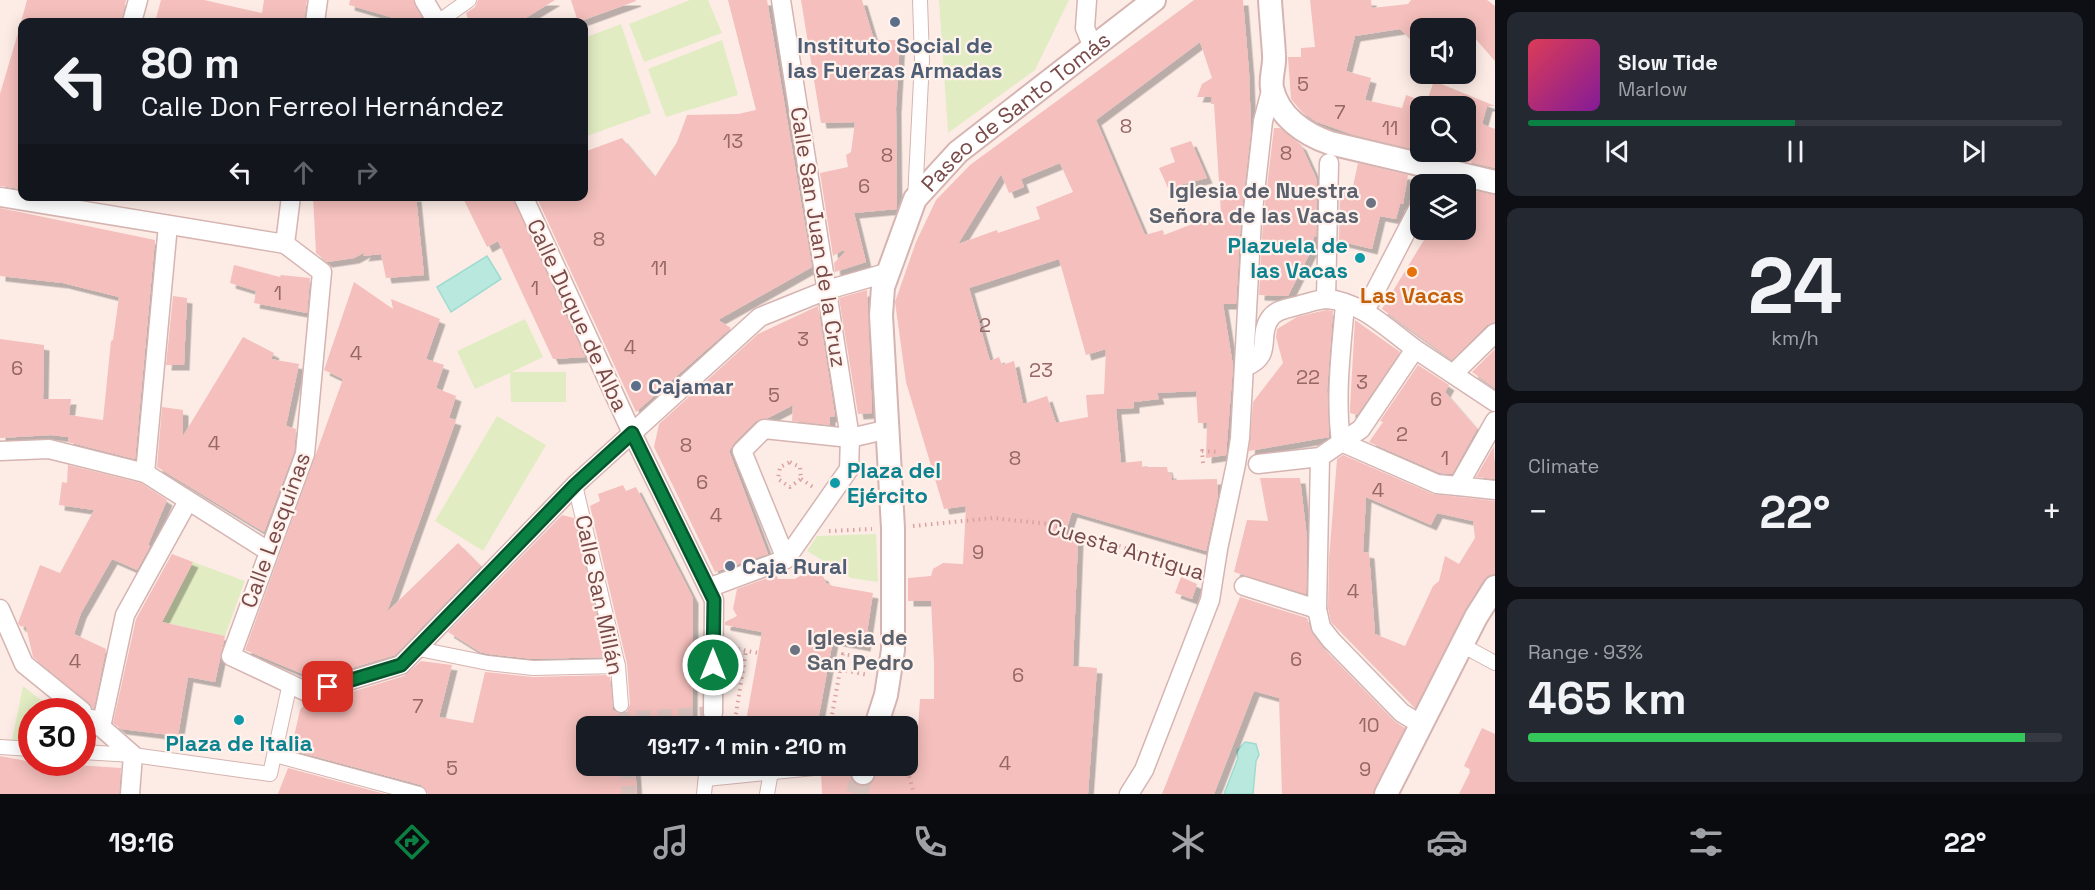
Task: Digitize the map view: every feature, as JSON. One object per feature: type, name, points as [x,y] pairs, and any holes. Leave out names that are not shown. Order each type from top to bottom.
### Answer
[{"type":"street","points":[[133,18],[138,0]]},
{"type":"street","points":[[316,18],[318,0]]},
{"type":"street","points":[[424,0],[435,18]]},
{"type":"street","points":[[444,18],[469,0]]},
{"type":"street","name":"Calle San Juan de la Cruz","points":[[781,0],[850,438]]},
{"type":"street","points":[[915,199],[922,60],[920,0]]},
{"type":"street","points":[[1087,0],[1085,28],[1093,47]]},
{"type":"street","name":"Paseo de Santo Tomás","points":[[888,420],[881,315],[886,273],[915,199],[958,152],[1154,0]]},
{"type":"street","points":[[1129,794],[1144,770],[1210,600],[1240,438],[1255,184],[1263,121],[1272,87],[1274,59],[1270,0]]},
{"type":"street","points":[[1272,87],[1281,108],[1295,125],[1311,136],[1495,182]]},
{"type":"street","points":[[1326,299],[1329,163]]},
{"type":"street","points":[[0,197],[18,198]]},
{"type":"street","points":[[55,201],[82,203],[168,225],[285,244],[290,201]]},
{"type":"street","name":"Calle Duque de Alba","points":[[525,201],[632,433],[714,600],[712,716]]},
{"type":"street","points":[[1365,311],[1410,224]]},
{"type":"street","points":[[145,473],[168,225]]},
{"type":"street","name":"Calle Lesquinas","points":[[285,244],[322,272],[305,454],[231,656],[290,683]]},
{"type":"street","points":[[96,753],[133,755],[270,774],[290,683],[309,693],[401,665],[575,485],[760,316],[827,290],[886,273]]},
{"type":"street","points":[[1245,366],[1256,362],[1263,352],[1265,329],[1271,317],[1280,310],[1326,299],[1365,311],[1415,349],[1495,402]]},
{"type":"street","points":[[1341,442],[1338,393],[1345,305]]},
{"type":"street","points":[[1453,374],[1495,333]]},
{"type":"street","points":[[1258,464],[1320,457],[1360,429],[1415,349]]},
{"type":"street","points":[[786,559],[742,451],[764,429],[850,438],[888,420],[893,528],[893,598],[891,663],[886,695],[879,716]]},
{"type":"street","points":[[1458,486],[1495,421]]},
{"type":"street","points":[[708,588],[786,559],[849,469],[850,438]]},
{"type":"street","points":[[1341,442],[1437,484],[1495,489]]},
{"type":"street","points":[[0,451],[49,449],[145,473],[268,551]]},
{"type":"street","points":[[1320,457],[1317,609],[1322,627],[1330,640],[1402,713],[1422,725]]},
{"type":"street","name":"Calle San Millán","points":[[575,485],[618,666],[621,705]]},
{"type":"street","points":[[101,727],[125,615],[188,501]]},
{"type":"street","points":[[1244,586],[1317,609]]},
{"type":"street","points":[[1386,794],[1462,645],[1495,587]]},
{"type":"street","points":[[0,609],[24,664],[66,698]]},
{"type":"street","points":[[1462,645],[1495,663]]},
{"type":"street","points":[[418,649],[488,663],[532,668],[618,666]]},
{"type":"street","points":[[96,723],[133,755]]},
{"type":"street","points":[[0,747],[18,748]]},
{"type":"street","points":[[130,794],[133,755]]},
{"type":"street","points":[[274,755],[419,794]]},
{"type":"street","points":[[704,794],[706,776]]},
{"type":"street","points":[[767,794],[770,776]]},
{"type":"path","points":[[790,462],[800,467],[801,479],[790,487],[778,479],[780,467],[790,462]]},
{"type":"path","name":"Cuesta Antigua","points":[[893,528],[993,518],[1050,524],[1214,576]]},
{"type":"path","points":[[806,531],[893,528]]},
{"type":"path","points":[[713,645],[758,653]]},
{"type":"path","points":[[736,716],[746,651]]},
{"type":"path","points":[[832,716],[843,654],[891,663]]},
{"type":"path","points":[[828,667],[860,673]]},
{"type":"path","points":[[909,776],[914,794]]},
{"type":"green space","points":[[690,0],[708,0],[722,33],[644,62],[629,24]]},
{"type":"green space","points":[[939,0],[1069,0],[1035,70],[948,133]]},
{"type":"green space","points":[[621,24],[651,113],[588,136],[588,36]]},
{"type":"green space","points":[[722,40],[738,95],[666,117],[648,69]]},
{"type":"green space","points":[[525,319],[543,357],[512,372],[566,372],[566,402],[511,402],[510,373],[475,389],[457,351]]},
{"type":"green space","points":[[497,416],[546,445],[483,551],[435,521]]},
{"type":"green space","points":[[876,534],[878,582],[851,578],[807,551],[817,536]]},
{"type":"green space","points":[[193,562],[245,581],[225,636],[162,622]]},
{"type":"green space","points":[[23,686],[38,698],[21,698]]},
{"type":"green space","points":[[18,711],[18,745],[11,745]]},
{"type":"water","points":[[487,256],[501,279],[451,312],[437,287]]},
{"type":"water","points":[[1245,742],[1256,744],[1259,755],[1256,761],[1253,794],[1224,794],[1238,758],[1237,751]]},
{"type":"building","points":[[27,0],[126,0],[122,18],[22,18]]},
{"type":"building","points":[[161,0],[204,0],[262,13],[264,0],[307,0],[305,18],[156,18]]},
{"type":"building","points":[[350,0],[413,0],[422,18],[394,18],[349,5]]},
{"type":"building","points":[[478,0],[555,0],[526,18],[468,18],[466,13],[475,7]]},
{"type":"building","points":[[571,0],[636,1],[588,18],[577,18]]},
{"type":"building","points":[[728,0],[767,0],[812,267],[718,320],[731,328],[636,412],[538,201],[588,201],[588,151],[622,138],[655,177],[677,142],[687,115],[738,114],[756,110]]},
{"type":"building","points":[[801,0],[862,0],[874,40],[900,40],[896,108],[897,209],[854,213],[866,262],[835,272],[834,263],[845,252],[843,250],[833,256],[820,173],[848,167],[846,155],[851,152],[855,122],[821,123]]},
{"type":"building","points":[[1194,0],[1243,0],[1251,130],[1241,218],[1236,304],[1223,304],[1233,366],[1226,455],[1206,458],[1207,423],[1198,423],[1196,391],[1157,393],[1159,399],[1134,402],[1134,408],[1116,409],[1121,463],[1142,461],[1142,467],[1167,467],[1172,480],[1217,479],[1218,495],[1206,551],[1072,512],[1065,534],[1078,539],[1073,666],[1097,668],[1088,794],[822,794],[821,776],[851,776],[854,783],[866,786],[876,776],[918,776],[920,699],[934,699],[931,601],[908,601],[908,578],[931,576],[933,569],[943,563],[963,564],[966,506],[944,509],[906,382],[895,302],[916,242],[936,200],[970,165]],"holes":[[[1200,42],[1212,78],[1202,84],[1197,97],[1212,97],[1211,104],[1214,104],[1221,213],[1164,235],[1163,230],[1145,235],[1096,120]],[[1060,163],[1073,192],[1036,207],[1040,219],[998,233],[997,230],[958,244],[1001,174],[1009,193],[1024,187],[1021,179]],[[1059,259],[1086,355],[1106,349],[1104,394],[1086,395],[1088,417],[1056,423],[1047,396],[1023,404],[1014,361],[1002,365],[999,357],[990,361],[969,288]]]},
{"type":"building","points":[[1310,0],[1371,0],[1372,8],[1408,4],[1411,0],[1487,0],[1495,6],[1495,61],[1476,39],[1476,18],[1410,18],[1410,38],[1400,29],[1355,36],[1346,71],[1371,78],[1365,100],[1402,108],[1406,95],[1410,96],[1410,149],[1354,135],[1317,122],[1302,112],[1291,99],[1288,57],[1301,57],[1301,48],[1315,47]]},
{"type":"building","points":[[18,33],[18,188],[0,186],[0,94]]},
{"type":"building","points":[[1433,84],[1441,84],[1471,96],[1429,96]]},
{"type":"building","points":[[1476,98],[1495,106],[1487,106],[1482,124],[1495,129],[1495,168],[1470,162],[1476,162]]},
{"type":"building","points":[[1274,128],[1280,128],[1301,145],[1317,180],[1316,237],[1314,236],[1312,249],[1288,296],[1259,295],[1263,220]]},
{"type":"building","points":[[1191,141],[1207,178],[1168,188],[1159,168],[1175,162],[1170,148]]},
{"type":"building","name":"Iglesia de Nuestra Señora de las Vacas","points":[[1358,163],[1408,175],[1403,204],[1400,204],[1396,219],[1380,216],[1372,249],[1339,241],[1340,188],[1352,191]]},
{"type":"building","points":[[1476,191],[1495,195],[1495,322],[1487,325],[1452,360],[1382,309],[1424,240],[1476,240]]},
{"type":"building","points":[[313,201],[417,201],[424,275],[386,278],[381,254],[363,256],[365,252],[354,258],[327,262],[316,253]]},
{"type":"building","points":[[464,201],[514,201],[585,357],[553,359],[498,241],[487,247]]},
{"type":"building","points":[[0,208],[155,240],[135,459],[68,442],[68,437],[51,435],[0,438],[0,339],[44,345],[43,399],[71,399],[69,415],[103,420],[111,341],[119,297],[63,283],[0,276]]},
{"type":"building","points":[[234,265],[280,277],[281,275],[310,278],[307,313],[254,303],[256,291],[230,283]]},
{"type":"building","points":[[354,282],[393,309],[391,299],[440,319],[426,359],[444,365],[436,388],[456,396],[449,418],[456,420],[387,612],[458,543],[481,566],[395,655],[315,679],[245,650],[343,379],[324,370]]},
{"type":"building","points":[[867,290],[872,413],[858,414],[839,298]]},
{"type":"building","points":[[173,296],[187,298],[184,365],[166,365]]},
{"type":"building","points":[[818,306],[835,416],[830,417],[830,425],[792,421],[793,405],[768,418],[756,421],[734,443],[729,451],[768,554],[715,572],[654,447],[659,424],[758,334]]},
{"type":"building","points":[[1326,310],[1333,311],[1327,390],[1329,437],[1249,451],[1253,402],[1283,363],[1276,337],[1277,329],[1297,317]]},
{"type":"building","points":[[1355,320],[1400,352],[1357,415],[1350,413]]},
{"type":"building","points":[[243,337],[274,353],[271,359],[299,364],[286,426],[296,429],[294,452],[264,532],[157,467],[162,407],[183,410],[183,436]]},
{"type":"building","points":[[1495,349],[1495,388],[1472,372]]},
{"type":"building","points":[[1418,365],[1449,385],[1445,392],[1477,429],[1452,474],[1440,473],[1369,442],[1383,422],[1380,421]]},
{"type":"building","points":[[1494,446],[1495,479],[1476,477]]},
{"type":"building","points":[[1343,455],[1433,494],[1495,501],[1495,574],[1484,579],[1465,610],[1415,708],[1331,622],[1328,608],[1329,559],[1337,459]],"holes":[[[1366,497],[1431,525],[1437,513],[1473,521],[1475,538],[1459,564],[1445,556],[1439,581],[1433,586],[1405,646],[1375,634],[1369,553],[1363,552]]]},
{"type":"building","points":[[68,465],[141,483],[167,500],[148,545],[150,546],[137,570],[112,559],[81,613],[74,634],[106,649],[96,698],[82,698],[33,657],[26,627],[18,623],[40,565],[60,573],[94,510],[59,505],[62,482],[67,483]]},
{"type":"building","points":[[1260,478],[1300,478],[1307,538],[1306,594],[1234,572],[1247,520],[1268,521]]},
{"type":"building","points":[[623,485],[626,491],[636,487],[693,598],[692,716],[576,716],[576,776],[636,776],[637,794],[428,794],[421,785],[291,750],[300,710],[306,703],[312,704],[404,676],[421,661],[452,665],[439,717],[473,723],[485,672],[533,677],[610,675],[613,710],[621,714],[627,712],[630,704],[627,664],[590,506],[600,501],[598,494]]},
{"type":"building","points":[[562,515],[574,518],[607,657],[533,659],[489,654],[480,652],[448,632]]},
{"type":"building","points":[[172,554],[193,562],[162,622],[225,636],[215,682],[188,677],[178,736],[121,729],[113,723],[136,619]]},
{"type":"building","name":"Iglesia de San Pedro","points":[[810,570],[823,576],[826,583],[833,586],[873,593],[865,646],[833,640],[819,716],[747,716],[762,632],[725,625],[725,622],[737,616],[733,609],[737,589],[776,575],[778,579],[795,579]]},
{"type":"building","points":[[1181,577],[1197,584],[1192,599],[1175,593]]},
{"type":"building","points":[[1240,597],[1307,618],[1312,633],[1323,648],[1394,721],[1405,728],[1373,794],[1282,794],[1279,698],[1254,691],[1214,794],[1162,794]]},
{"type":"building","points":[[1482,728],[1495,734],[1495,794],[1459,794],[1471,770],[1464,766]]},
{"type":"building","points":[[0,756],[18,759],[18,776],[96,776],[96,766],[121,768],[119,794],[0,794]]},
{"type":"building","points":[[288,768],[385,794],[278,794]]},
{"type":"tunnel","points":[[668,716],[713,713]]},
{"type":"tunnel","points":[[628,776],[629,794]]},
{"type":"tunnel","points":[[857,794],[862,776]]},
{"type":"place","name":"Instituto Social de las Fuerzas Armadas","points":[[895,22]]},
{"type":"place","name":"Iglesia de Nuestra Señora de las Vacas","points":[[1371,203]]},
{"type":"place","name":"Plazuela de las Vacas","points":[[1360,258]]},
{"type":"place","name":"Las Vacas","points":[[1412,272]]},
{"type":"place","name":"Cajamar","points":[[636,386]]},
{"type":"place","name":"Plaza del Ejército","points":[[835,483]]},
{"type":"place","name":"Caja Rural","points":[[730,566]]},
{"type":"place","name":"Iglesia de San Pedro","points":[[795,650]]},
{"type":"place","name":"Plaza de Italia","points":[[239,720]]},
{"type":"route","points":[[328,687],[401,665],[575,485],[632,433],[714,600],[713,665]]}]
